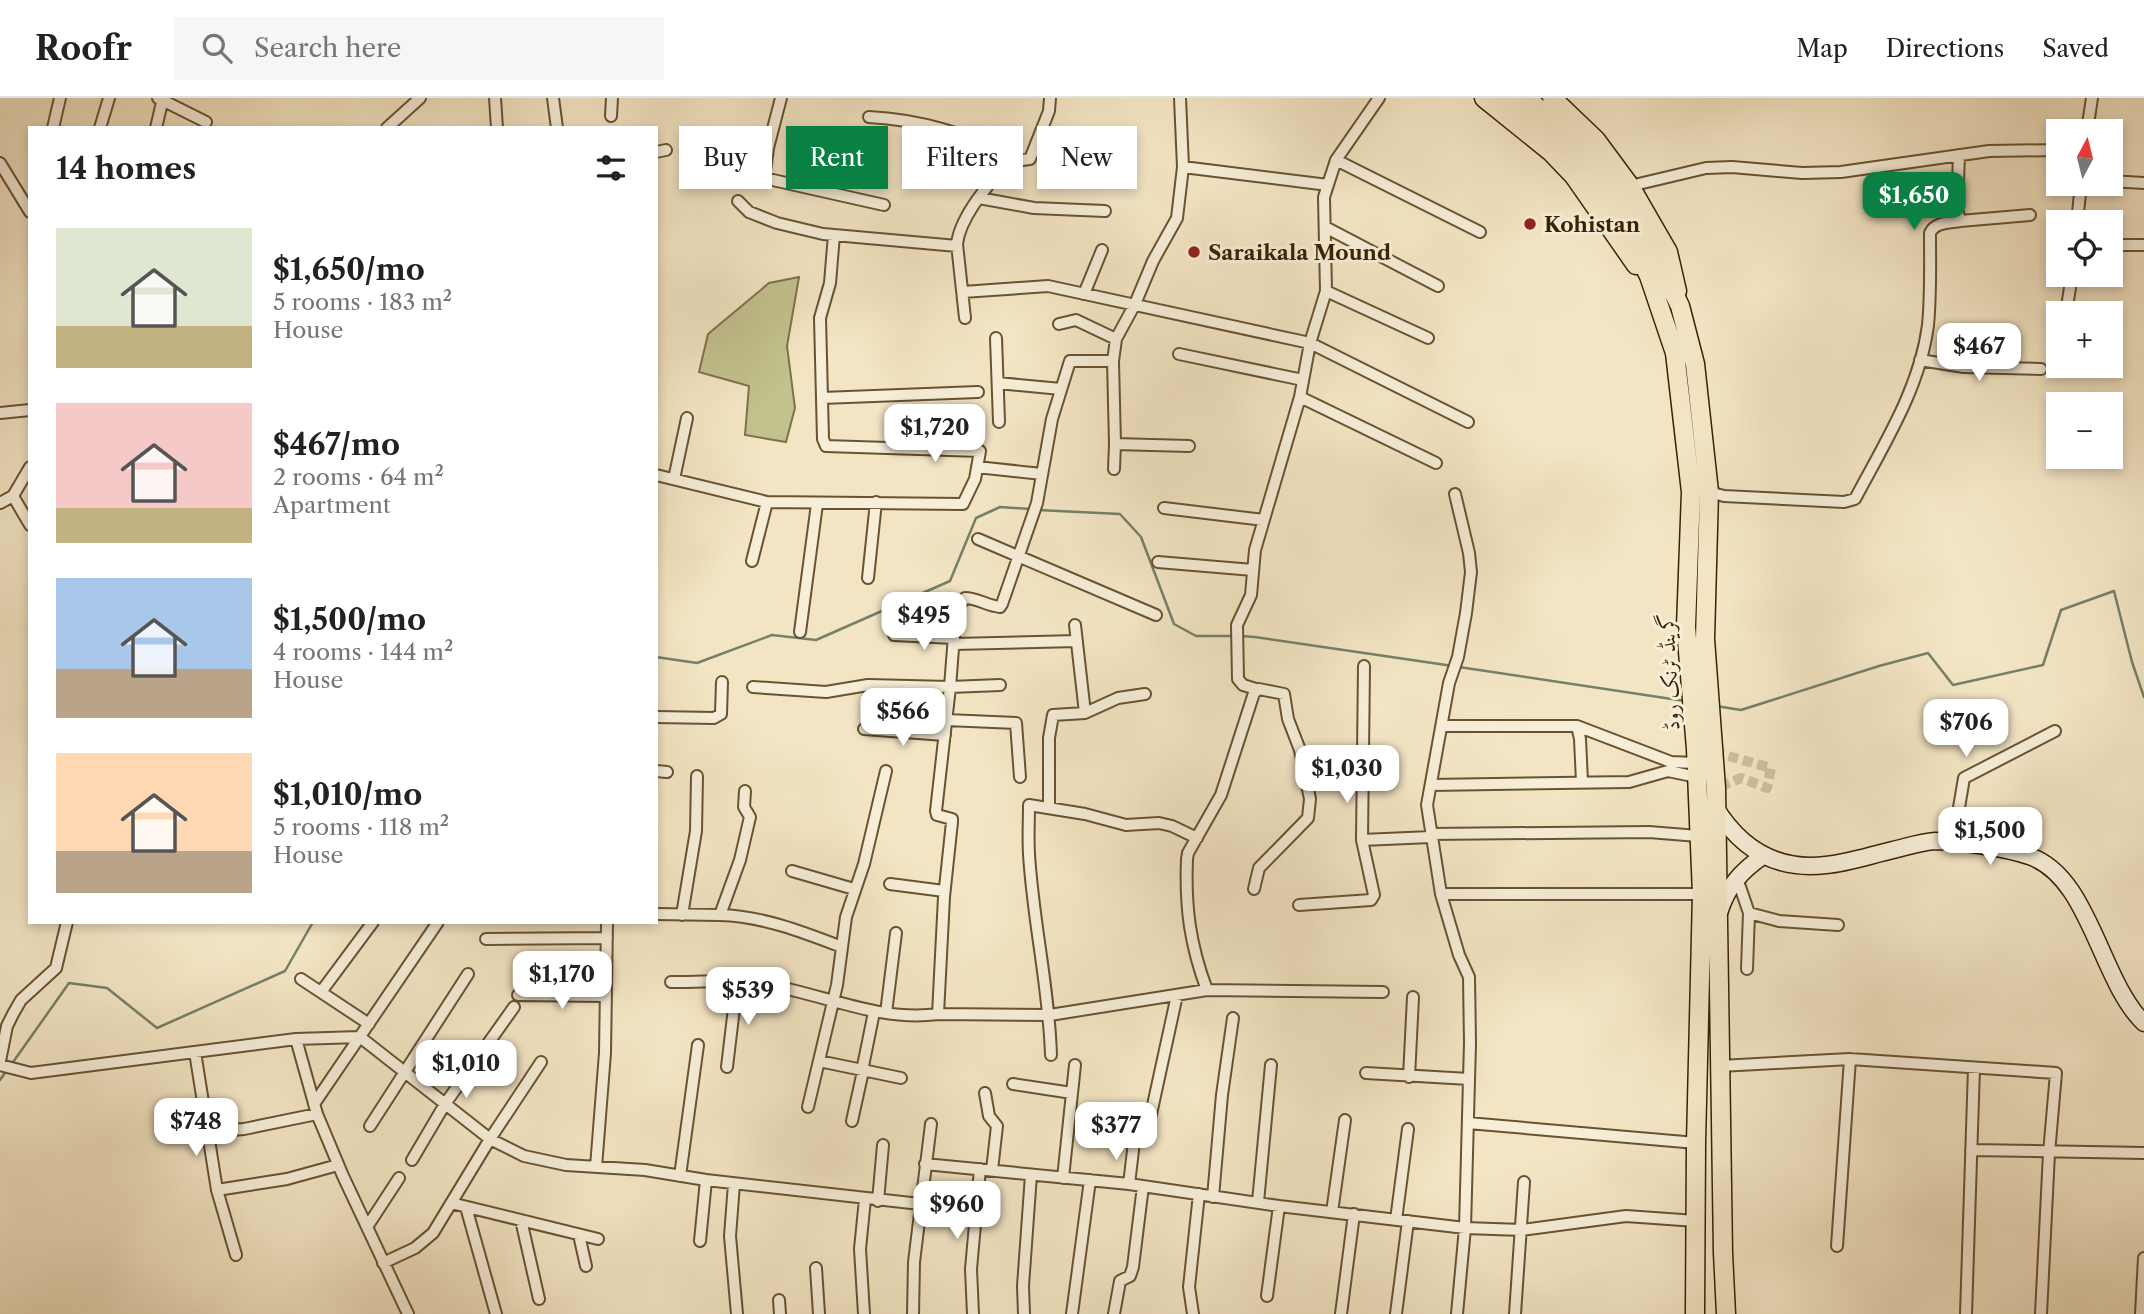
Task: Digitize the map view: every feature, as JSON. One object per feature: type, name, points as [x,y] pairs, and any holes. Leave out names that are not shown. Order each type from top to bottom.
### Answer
[{"type":"main road","name":"گرینڈ ٹرنک روڈ","points":[[1485,98],[1551,152],[1574,177],[1627,250],[1661,311],[1675,353],[1700,492]]},
{"type":"main road","points":[[1508,98],[1572,157],[1600,194],[1629,236],[1649,276],[1661,311]]},
{"type":"main road","points":[[1527,98],[1578,145],[1632,214],[1647,238],[1680,306]]},
{"type":"main road","name":"گرینڈ ٹرنک روڈ","points":[[1560,101],[1596,140],[1630,187],[1668,252],[1695,364],[1700,492],[1696,641],[1701,759],[1698,836],[1702,894],[1695,1314]]},
{"type":"main road","name":"گرینڈ ٹرنک روڈ","points":[[1701,759],[1715,807],[1726,1314]]},
{"type":"main road","points":[[1715,807],[1736,835],[1763,856],[1794,864],[1825,866],[1933,841],[2028,855],[2046,863],[2057,872],[2077,900],[2125,1001],[2144,1023]]},
{"type":"main road","points":[[1718,919],[1723,899],[1737,878],[1746,867],[1763,856]]},
{"type":"main road","points":[[1696,1147],[1721,1150]]},
{"type":"street","points":[[54,126],[61,98]]},
{"type":"street","points":[[101,126],[108,98]]},
{"type":"street","points":[[389,126],[420,98]]},
{"type":"street","points":[[495,98],[497,126]]},
{"type":"street","points":[[553,98],[557,126]]},
{"type":"street","points":[[611,116],[612,98]]},
{"type":"street","points":[[781,98],[766,157],[764,178],[884,205]]},
{"type":"street","points":[[1023,160],[1030,159],[1049,111],[1050,98]]},
{"type":"street","points":[[1114,469],[1113,361],[1116,339],[1177,218],[1183,167],[1180,98]]},
{"type":"street","points":[[1254,889],[1259,869],[1308,818],[1310,799],[1300,750],[1288,719],[1284,694],[1243,685],[1238,679],[1237,625],[1251,595],[1255,550],[1300,397],[1310,343],[1325,291],[1324,197],[1336,160],[1379,98]]},
{"type":"street","points":[[2089,119],[2092,98]]},
{"type":"street","points":[[156,126],[161,99],[206,122]]},
{"type":"street","points":[[869,117],[926,126]]},
{"type":"street","points":[[1630,187],[1706,168],[1732,167],[1802,173],[1841,172],[1989,151],[2046,150]]},
{"type":"street","points":[[1959,155],[1959,221]]},
{"type":"street","points":[[1336,160],[1480,232]]},
{"type":"street","points":[[0,163],[28,209]]},
{"type":"street","points":[[1183,167],[1328,186]]},
{"type":"street","points":[[2123,182],[2144,183]]},
{"type":"street","points":[[965,318],[958,234],[986,189]]},
{"type":"street","points":[[979,198],[1034,208],[1105,211]]},
{"type":"street","points":[[738,201],[749,212],[777,223],[834,235],[957,246]]},
{"type":"street","points":[[1700,492],[1724,496],[1844,502],[1855,499],[1909,394],[1920,360],[1927,325],[1930,233],[1933,228],[1938,224],[1959,221],[2031,215]]},
{"type":"street","points":[[1325,228],[1438,286]]},
{"type":"street","points":[[658,475],[767,502],[962,504],[975,479],[980,455],[980,451],[976,449],[826,446],[820,318],[830,283],[834,235]]},
{"type":"street","points":[[2123,245],[2144,245]]},
{"type":"street","points":[[1084,294],[1102,250]]},
{"type":"street","points":[[963,292],[1048,286],[1310,343],[1468,422]]},
{"type":"street","points":[[1325,291],[1428,338]]},
{"type":"street","points":[[1059,324],[1076,320],[1116,339]]},
{"type":"street","points":[[996,338],[999,422]]},
{"type":"street","points":[[1179,354],[1303,380]]},
{"type":"street","points":[[1920,360],[1964,367],[2041,369]]},
{"type":"street","points":[[938,1014],[944,891],[953,822],[936,811],[956,610],[965,598],[1000,607],[1037,503],[1052,419],[1070,361],[1113,361]]},
{"type":"street","points":[[998,383],[1061,390]]},
{"type":"street","points":[[822,398],[978,392]]},
{"type":"street","points":[[1300,397],[1436,463]]},
{"type":"street","points":[[0,413],[28,410]]},
{"type":"street","points":[[674,479],[687,418]]},
{"type":"street","points":[[1115,444],[1189,446]]},
{"type":"street","points":[[977,467],[1042,474]]},
{"type":"street","points":[[0,503],[13,496],[28,470]]},
{"type":"street","points":[[1455,494],[1471,572],[1462,635],[1449,683],[1427,805],[1441,894],[1459,955],[1469,977],[1465,1228],[1457,1314]]},
{"type":"street","points":[[13,496],[28,522]]},
{"type":"street","points":[[752,561],[767,502]]},
{"type":"street","points":[[868,578],[876,502]]},
{"type":"street","points":[[800,632],[817,504]]},
{"type":"street","points":[[1164,508],[1264,520]]},
{"type":"street","points":[[978,539],[1156,615]]},
{"type":"street","points":[[1158,562],[1253,570]]},
{"type":"street","points":[[1075,625],[1085,713]]},
{"type":"street","points":[[894,635],[954,640],[1077,640]]},
{"type":"street","points":[[1299,905],[1371,900],[1374,895],[1362,840],[1363,666]]},
{"type":"street","points":[[658,717],[719,716],[722,682]]},
{"type":"street","points":[[753,687],[826,692],[868,685],[1000,685]]},
{"type":"street","points":[[1207,990],[1188,921],[1187,859],[1196,838],[1222,795],[1256,689]]},
{"type":"street","points":[[1049,807],[1049,738],[1053,715],[1085,713],[1118,698],[1145,694]]},
{"type":"street","points":[[947,720],[1016,723],[1020,777]]},
{"type":"street","points":[[1442,726],[1577,726],[1671,762],[1701,759]]},
{"type":"street","points":[[1577,726],[1582,782]]},
{"type":"street","points":[[864,729],[945,735]]},
{"type":"street","points":[[1953,843],[1964,778],[2055,731]]},
{"type":"street","points":[[1431,785],[1629,782],[1701,759]]},
{"type":"street","points":[[808,1107],[833,999],[846,917],[864,864],[886,771]]},
{"type":"street","points":[[682,915],[696,831],[696,776]]},
{"type":"street","points":[[720,915],[740,860],[750,817],[744,807],[745,791]]},
{"type":"street","points":[[1051,1055],[1050,1015],[1038,942],[1029,853],[1029,805],[1126,825],[1172,825],[1196,838]]},
{"type":"street","points":[[1362,840],[1430,835],[1649,832],[1698,836]]},
{"type":"street","points":[[792,871],[854,889]]},
{"type":"street","points":[[1737,878],[1749,913],[1747,969]]},
{"type":"street","points":[[890,884],[944,891]]},
{"type":"street","points":[[1441,894],[1702,894]]},
{"type":"street","points":[[1749,913],[1779,921],[1838,925]]},
{"type":"street","points":[[658,914],[740,916],[802,932],[842,947]]},
{"type":"street","points":[[67,924],[56,968],[21,1000],[7,1026],[1,1064],[31,1073],[296,1039],[360,1037],[490,1139],[524,1156],[566,1165],[645,1170],[734,1184],[920,1204]]},
{"type":"street","points":[[321,992],[372,924]]},
{"type":"street","points":[[208,1132],[244,1129],[315,1109],[437,924]]},
{"type":"street","points":[[596,1167],[605,1053],[607,924]]},
{"type":"street","points":[[886,1013],[896,933]]},
{"type":"street","points":[[486,939],[607,938]]},
{"type":"street","points":[[370,1126],[468,974]]},
{"type":"street","points":[[301,979],[369,1024]]},
{"type":"street","points":[[671,982],[765,984],[833,999],[874,1012],[923,1016],[1050,1015],[1207,990],[1383,992]]},
{"type":"street","points":[[727,1067],[737,983]]},
{"type":"street","points":[[518,995],[606,996]]},
{"type":"street","points":[[1148,1128],[1177,995]]},
{"type":"street","points":[[1409,1077],[1413,997]]},
{"type":"street","points":[[412,1160],[446,1104],[514,1007]]},
{"type":"street","points":[[852,1121],[874,1012]]},
{"type":"street","points":[[1213,1197],[1233,1018]]},
{"type":"street","points":[[296,1039],[315,1109],[338,1165],[408,1314]]},
{"type":"street","points":[[680,1176],[698,1045]]},
{"type":"street","points":[[195,1052],[216,1190],[236,1255]]},
{"type":"street","points":[[1837,1246],[1850,1059]]},
{"type":"street","points":[[1720,1066],[1850,1059],[2056,1073],[2041,1314]]},
{"type":"street","points":[[819,1061],[901,1078]]},
{"type":"street","points":[[383,1263],[415,1248],[433,1233],[541,1062]]},
{"type":"street","points":[[1063,1178],[1075,1065]]},
{"type":"street","points":[[1258,1202],[1271,1065]]},
{"type":"street","points":[[1966,1314],[1974,1069]]},
{"type":"street","points":[[1366,1073],[1469,1079]]},
{"type":"street","points":[[1013,1084],[1072,1093]]},
{"type":"street","points":[[973,1314],[971,1269],[986,1170],[997,1126],[989,1116],[985,1093]]},
{"type":"street","points":[[1332,1212],[1345,1119]]},
{"type":"street","points":[[1468,1123],[1696,1147]]},
{"type":"street","points":[[913,1314],[914,1262],[931,1124]]},
{"type":"street","points":[[1396,1314],[1408,1129]]},
{"type":"street","points":[[1129,1184],[1134,1142]]},
{"type":"street","points":[[878,1201],[883,1145]]},
{"type":"street","points":[[1971,1150],[2144,1153]]},
{"type":"street","points":[[925,1164],[1129,1184],[1279,1206],[1465,1228],[1522,1230],[1626,1216],[1696,1221]]},
{"type":"street","points":[[216,1190],[287,1179],[338,1165]]},
{"type":"street","points":[[1024,1314],[1023,1286],[1031,1175]]},
{"type":"street","points":[[367,1227],[399,1178]]},
{"type":"street","points":[[701,1241],[706,1180]]},
{"type":"street","points":[[1072,1314],[1090,1180]]},
{"type":"street","points":[[1515,1314],[1524,1182]]},
{"type":"street","points":[[734,1184],[730,1236],[737,1314]]},
{"type":"street","points":[[1114,1314],[1120,1281],[1130,1276],[1133,1267],[1143,1186]]},
{"type":"street","points":[[1193,1314],[1189,1287],[1199,1194]]},
{"type":"street","points":[[864,1314],[860,1249],[865,1199]]},
{"type":"street","points":[[451,1203],[598,1239]]},
{"type":"street","points":[[1267,1296],[1279,1206]]},
{"type":"street","points":[[466,1207],[496,1314]]},
{"type":"street","points":[[1341,1314],[1354,1214]]},
{"type":"street","points":[[521,1220],[539,1299]]},
{"type":"street","points":[[579,1234],[586,1266]]},
{"type":"street","points":[[2141,1314],[2144,1258]]},
{"type":"street","points":[[816,1268],[819,1314]]},
{"type":"street","points":[[779,1300],[780,1314]]},
{"type":"green space","points":[[799,277],[787,346],[795,408],[786,442],[745,435],[749,386],[699,372],[708,334],[769,283]]},
{"type":"waterway","points":[[658,657],[697,663],[772,635],[816,640],[950,581],[976,518],[1000,507],[1031,509]]},
{"type":"waterway","points":[[1038,510],[1120,514],[1141,537],[1174,624],[1196,636],[1235,636]]},
{"type":"waterway","points":[[1716,706],[1741,710],[1928,653],[1953,685],[2043,665],[2061,610],[2114,591],[2144,697]]},
{"type":"waterway","points":[[1241,636],[1453,666]]},
{"type":"waterway","points":[[1459,667],[1685,701]]},
{"type":"waterway","points":[[11,1065],[69,983],[107,988],[157,1028],[285,971],[312,924]]},
{"type":"waterway","points":[[0,1080],[7,1070]]},
{"type":"tunnel","points":[[1714,752],[1771,768],[1767,788],[1741,778],[1716,788]]},
{"type":"place","name":"Kohistan","points":[[1530,224]]},
{"type":"place","name":"Saraikala Mound","points":[[1194,252]]}]
